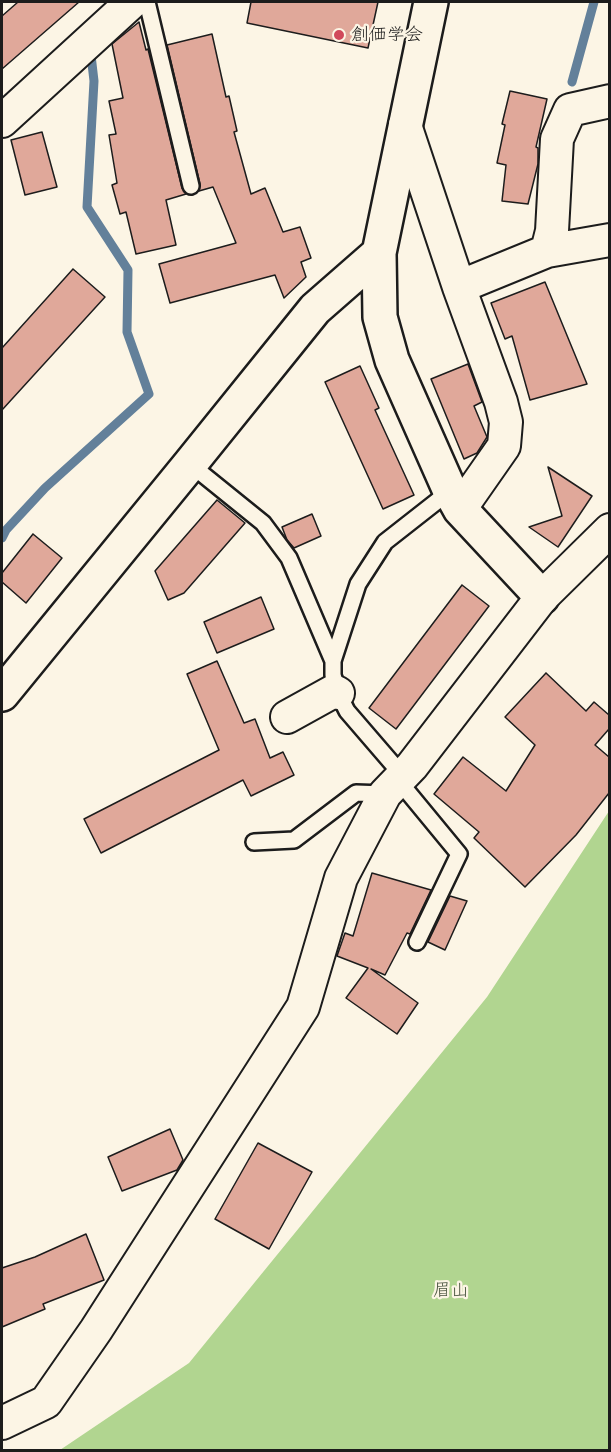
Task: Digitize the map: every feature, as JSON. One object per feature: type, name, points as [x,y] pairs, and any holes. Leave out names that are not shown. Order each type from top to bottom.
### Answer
[{"type":"street","points":[[2,121],[132,2]]},
{"type":"street","points":[[431,2],[379,253],[380,316],[392,360],[455,500],[542,597]]},
{"type":"street","points":[[547,251],[552,231],[557,139],[570,110],[609,101]]},
{"type":"street","points":[[405,125],[506,422],[504,446],[455,500]]},
{"type":"street","points":[[459,287],[547,251],[609,240]]},
{"type":"street","points":[[2,694],[315,309],[379,253]]},
{"type":"street","points":[[572,568],[609,508]]},
{"type":"street","points":[[2,1424],[46,1402],[96,1330],[303,1007],[341,878],[395,784],[412,766],[542,597],[609,530]]},
{"type":"street","points":[[288,717],[334,691],[338,693]]},
{"type":"lane","points":[[147,2],[191,186]]},
{"type":"lane","points":[[190,464],[263,523],[289,558],[333,661]]},
{"type":"lane","points":[[417,942],[459,854],[395,784],[347,711],[338,693],[333,675],[333,661],[358,584],[385,542],[455,500]]},
{"type":"lane","points":[[255,842],[294,840],[357,793],[395,784]]},
{"type":"green space","name":"眉山","points":[[609,811],[609,1450],[60,1450],[189,1363],[487,997]]},
{"type":"building","points":[[18,2],[79,2],[2,69],[2,16]]},
{"type":"building","name":"創価学会","points":[[251,2],[378,2],[368,48],[247,23]]},
{"type":"building","points":[[139,22],[146,50],[148,49],[182,188],[186,194],[166,200],[176,245],[136,254],[126,212],[120,214],[112,185],[117,183],[109,135],[116,134],[109,101],[123,98],[112,44]]},
{"type":"building","points":[[212,34],[226,97],[229,96],[237,131],[234,132],[251,194],[265,188],[283,232],[300,227],[311,258],[301,262],[306,277],[284,298],[275,275],[170,303],[159,264],[236,243],[213,187],[199,191],[200,184],[167,45]]},
{"type":"building","points":[[510,91],[547,99],[536,147],[538,148],[538,164],[528,204],[502,201],[506,165],[497,163],[505,125],[502,124]]},
{"type":"building","points":[[42,132],[57,187],[25,195],[11,140]]},
{"type":"building","points":[[73,269],[105,297],[2,410],[2,348]]},
{"type":"building","points":[[545,282],[587,384],[530,400],[512,336],[505,339],[491,303]]},
{"type":"building","points":[[468,364],[482,402],[474,406],[487,437],[477,453],[464,459],[431,379]]},
{"type":"building","points":[[360,366],[379,408],[375,410],[414,495],[383,509],[325,382]]},
{"type":"building","points":[[548,467],[592,496],[558,547],[529,527],[562,516]]},
{"type":"building","points":[[217,500],[245,523],[184,593],[168,600],[155,571]]},
{"type":"building","points":[[312,514],[321,536],[294,548],[287,540],[282,527]]},
{"type":"building","points":[[33,534],[62,558],[26,603],[2,582],[2,573]]},
{"type":"building","points":[[462,585],[489,606],[396,729],[369,708]]},
{"type":"building","points":[[261,597],[274,629],[217,653],[204,622]]},
{"type":"building","points":[[217,661],[244,723],[255,719],[270,758],[283,752],[294,775],[251,796],[243,780],[101,853],[84,819],[219,750],[187,674]]},
{"type":"building","points":[[546,673],[586,711],[594,702],[609,715],[609,729],[595,745],[609,757],[609,793],[576,835],[525,887],[474,838],[479,832],[434,794],[463,757],[506,791],[535,745],[505,717]]},
{"type":"building","points":[[372,873],[431,890],[410,934],[407,933],[385,975],[371,969],[418,1003],[397,1034],[346,998],[368,968],[337,956],[345,933],[353,936]]},
{"type":"building","points":[[450,896],[467,901],[445,950],[428,942]]},
{"type":"building","points":[[170,1129],[183,1160],[177,1170],[122,1191],[108,1157]]},
{"type":"building","points":[[258,1143],[312,1172],[269,1249],[215,1219]]},
{"type":"building","points":[[86,1234],[104,1280],[43,1304],[45,1309],[2,1327],[2,1268],[35,1257]]},
{"type":"waterway","points":[[572,82],[594,2]]},
{"type":"waterway","points":[[2,538],[6,530],[45,488],[149,394],[127,332],[128,270],[87,207],[94,81],[91,55]]},
{"type":"place","name":"創価学会","points":[[339,35]]}]
